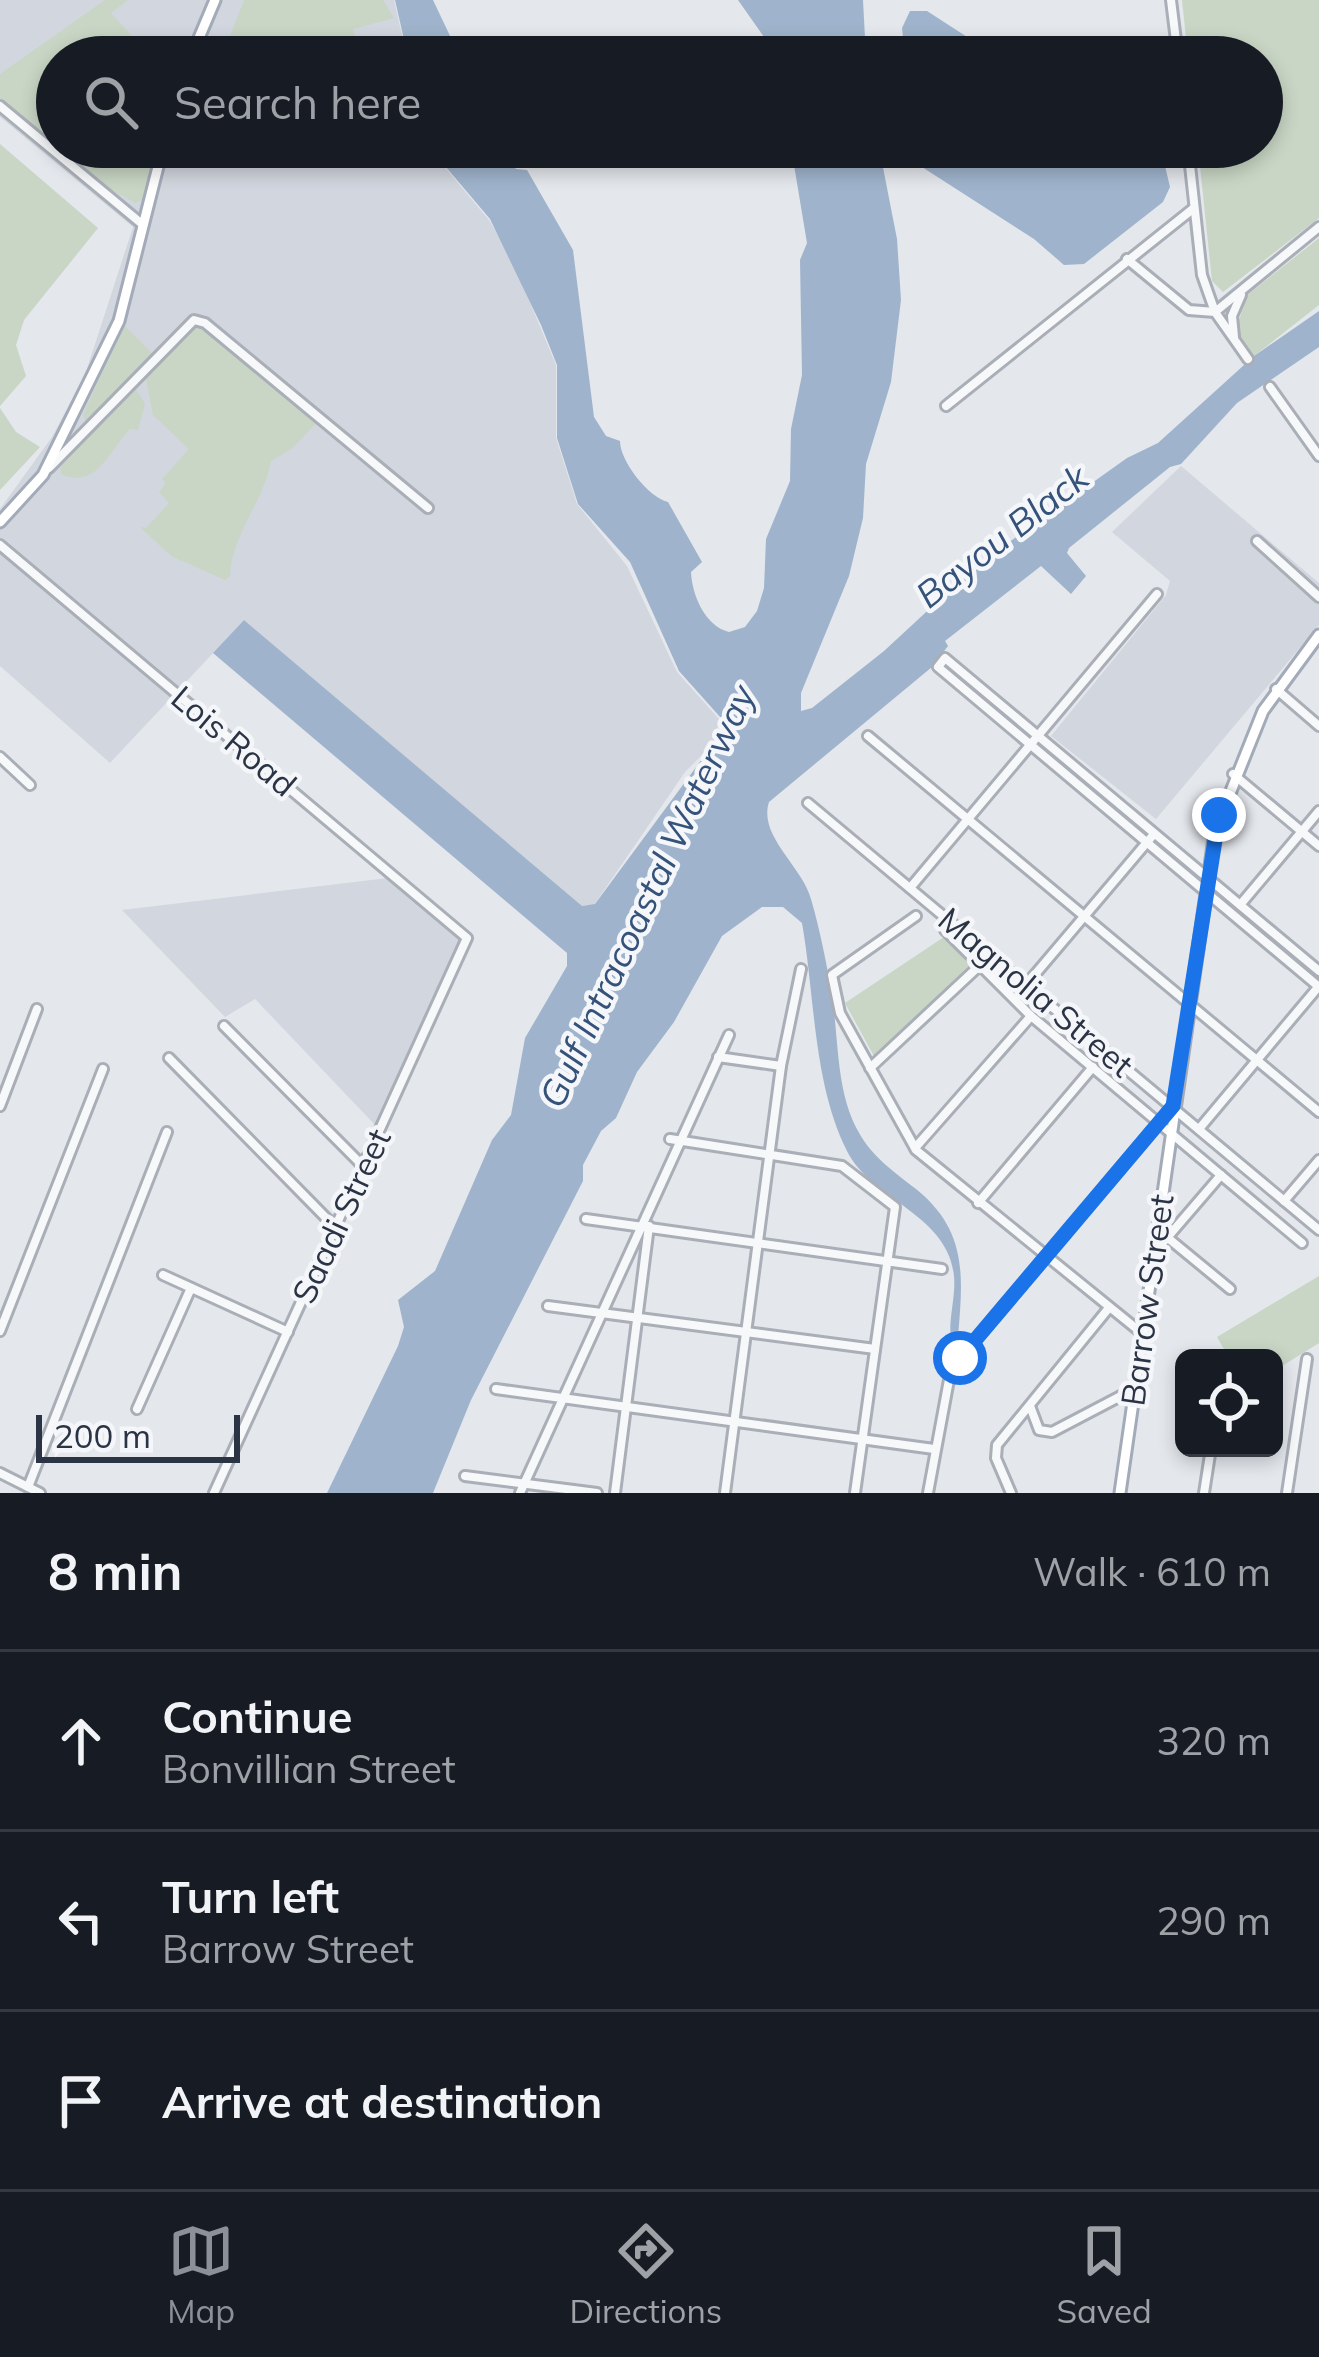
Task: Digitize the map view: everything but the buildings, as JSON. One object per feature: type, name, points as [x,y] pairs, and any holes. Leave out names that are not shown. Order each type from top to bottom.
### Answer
[{"type":"main road","points":[[200,36],[215,0]]},
{"type":"main road","points":[[0,522],[43,475],[119,321],[158,168]]},
{"type":"main road","name":"Barrow Street","points":[[1120,1493],[1206,877],[1233,774],[1276,689],[1319,635]]},
{"type":"street","points":[[1172,0],[1176,36]]},
{"type":"street","points":[[0,106],[36,136]]},
{"type":"street","points":[[75,168],[142,224]]},
{"type":"street","points":[[1190,168],[1207,293],[1248,359]]},
{"type":"street","points":[[946,406],[1194,208]]},
{"type":"street","points":[[1126,259],[1189,310],[1215,312],[1319,227]]},
{"type":"street","points":[[1237,344],[1232,316],[1251,281]]},
{"type":"street","points":[[1207,293],[1231,298]]},
{"type":"street","points":[[43,475],[194,320],[205,323],[428,508]]},
{"type":"street","points":[[1270,386],[1319,456]]},
{"type":"street","points":[[70,426],[84,435]]},
{"type":"street","points":[[1257,541],[1319,597]]},
{"type":"street","name":"Lois Road","points":[[0,544],[467,938]]},
{"type":"street","points":[[910,888],[1157,594]]},
{"type":"street","points":[[1198,1129],[1319,986],[938,667],[945,658],[1319,971]]},
{"type":"street","points":[[1276,689],[1319,726]]},
{"type":"street","points":[[868,736],[1319,1112]]},
{"type":"street","points":[[0,757],[30,785]]},
{"type":"street","points":[[1233,774],[1319,845]]},
{"type":"street","name":"Magnolia Street","points":[[808,802],[1319,1230]]},
{"type":"street","points":[[1240,905],[1319,811]]},
{"type":"street","points":[[1026,985],[1154,834]]},
{"type":"street","points":[[916,916],[834,970],[841,1012],[869,1068],[915,1148],[1142,1334]]},
{"type":"street","points":[[945,930],[1031,1016],[1302,1243]]},
{"type":"street","name":"Saadi Street","points":[[214,1493],[467,938]]},
{"type":"street","points":[[869,1068],[978,967]]},
{"type":"street","points":[[725,1493],[781,1066],[801,969]]},
{"type":"street","points":[[0,1106],[37,1009]]},
{"type":"street","points":[[915,1148],[1031,1016]]},
{"type":"street","points":[[224,1026],[363,1166]]},
{"type":"street","points":[[615,1493],[645,1228],[675,1141],[728,1036]]},
{"type":"street","points":[[718,1057],[781,1066]]},
{"type":"street","points":[[169,1058],[335,1227]]},
{"type":"street","points":[[978,1203],[1093,1067]]},
{"type":"street","points":[[0,1331],[103,1069]]},
{"type":"street","points":[[928,1493],[951,1369],[1173,1106]]},
{"type":"street","points":[[28,1487],[166,1132]]},
{"type":"street","points":[[675,1141],[851,1168],[895,1207],[855,1493]]},
{"type":"street","points":[[1284,1201],[1319,1160]]},
{"type":"street","points":[[1154,1255],[1221,1175]]},
{"type":"street","points":[[586,1219],[941,1269]]},
{"type":"street","points":[[522,1488],[645,1228]]},
{"type":"street","points":[[1168,1238],[1230,1289]]},
{"type":"street","points":[[163,1275],[288,1332]]},
{"type":"street","points":[[137,1409],[190,1288]]},
{"type":"street","points":[[548,1306],[875,1349]]},
{"type":"street","points":[[1011,1493],[994,1451],[1108,1309]]},
{"type":"street","points":[[1287,1493],[1307,1359]]},
{"type":"street","points":[[1030,1406],[1040,1430],[1052,1432],[1136,1388]]},
{"type":"street","points":[[496,1389],[934,1449]]},
{"type":"street","points":[[1204,1493],[1209,1457]]},
{"type":"street","points":[[0,1473],[40,1493]]},
{"type":"street","points":[[465,1476],[522,1488],[597,1493]]},
{"type":"shaded area","points":[[0,0],[394,0],[402,36],[36,36],[36,147],[0,117]]},
{"type":"shaded area","points":[[62,168],[446,168],[489,220],[512,259],[556,365],[556,438],[577,504],[627,566],[677,672],[719,719],[715,742],[685,772],[594,905],[581,906],[244,620],[110,763],[0,666],[0,509],[52,437],[85,375],[133,227]]},
{"type":"shaded area","points":[[1181,466],[1319,583],[1319,625],[1156,819],[1051,736],[1166,595],[1170,581],[1112,532]]},
{"type":"shaded area","points":[[388,878],[461,939],[377,1127],[255,999],[225,1017],[122,910]]},
{"type":"green space","points":[[105,0],[128,0],[111,13],[132,36],[54,36]]},
{"type":"green space","points":[[244,0],[383,0],[394,18],[353,29],[355,36],[230,36]]},
{"type":"green space","points":[[1182,0],[1319,0],[1319,218],[1223,292],[1212,281],[1200,168],[1283,168],[1283,36],[1186,36]]},
{"type":"green space","points":[[36,49],[36,127],[0,98],[0,74]]},
{"type":"green space","points":[[0,144],[98,228],[24,320],[16,345],[26,376],[0,406]]},
{"type":"green space","points":[[85,168],[152,168],[143,199],[136,203]]},
{"type":"green space","points":[[1319,238],[1319,305],[1254,356],[1236,330],[1247,295]]},
{"type":"green space","points":[[123,324],[153,354],[86,421],[83,415]]},
{"type":"green space","points":[[194,324],[202,324],[318,421],[293,448],[271,461],[225,580],[171,556],[140,527],[146,528],[169,503],[159,492],[166,483],[162,479],[189,449],[153,415],[145,374]]},
{"type":"green space","points":[[135,387],[145,404],[138,430],[130,429],[94,472],[85,477],[62,475],[60,468]]},
{"type":"green space","points":[[0,408],[16,432],[40,447],[0,490]]},
{"type":"green space","points":[[944,937],[973,969],[875,1058],[845,1003]]},
{"type":"green space","points":[[1319,1276],[1319,1343],[1283,1365],[1283,1349],[1224,1349],[1217,1337]]},
{"type":"water","points":[[395,0],[433,0],[450,36],[403,36]]},
{"type":"water","points":[[738,0],[863,0],[865,36],[763,36]]},
{"type":"water","points":[[910,11],[927,11],[966,36],[903,36]]},
{"type":"water","name":"Gulf Intracoastal Waterway","points":[[447,168],[527,170],[573,250],[594,417],[606,436],[620,441],[630,468],[644,486],[668,502],[702,562],[691,572],[697,600],[713,623],[729,632],[745,627],[757,611],[764,588],[766,539],[790,481],[791,429],[802,375],[800,260],[807,243],[794,168],[883,168],[897,239],[901,300],[891,382],[866,464],[863,518],[849,576],[801,693],[801,711],[812,708],[884,651],[977,565],[1127,458],[1158,443],[1254,356],[1319,311],[1319,347],[1237,403],[1181,464],[1170,467],[1069,548],[1067,553],[1086,576],[1071,594],[1041,566],[945,641],[948,646],[932,667],[769,802],[770,827],[806,887],[814,911],[851,1116],[870,1148],[933,1205],[953,1238],[961,1275],[958,1337],[951,1341],[954,1276],[949,1255],[924,1222],[858,1168],[836,1125],[821,1068],[802,923],[783,907],[762,907],[722,936],[674,1022],[637,1072],[616,1118],[601,1131],[583,1165],[583,1181],[471,1400],[433,1493],[327,1493],[398,1346],[404,1327],[398,1300],[435,1271],[492,1140],[511,1115],[525,1038],[567,966],[567,953],[213,653],[244,620],[582,906],[595,904],[722,732],[721,718],[679,671],[630,562],[578,504],[557,438],[557,365],[490,219]]},
{"type":"water","points":[[924,168],[1165,168],[1170,187],[1163,202],[1084,264],[1064,265],[1034,239]]},
{"type":"route","points":[[960,1358],[1173,1106],[1219,815]]},
{"type":"water label","name":"Bayou Black","points":[[1002,536]]}]
